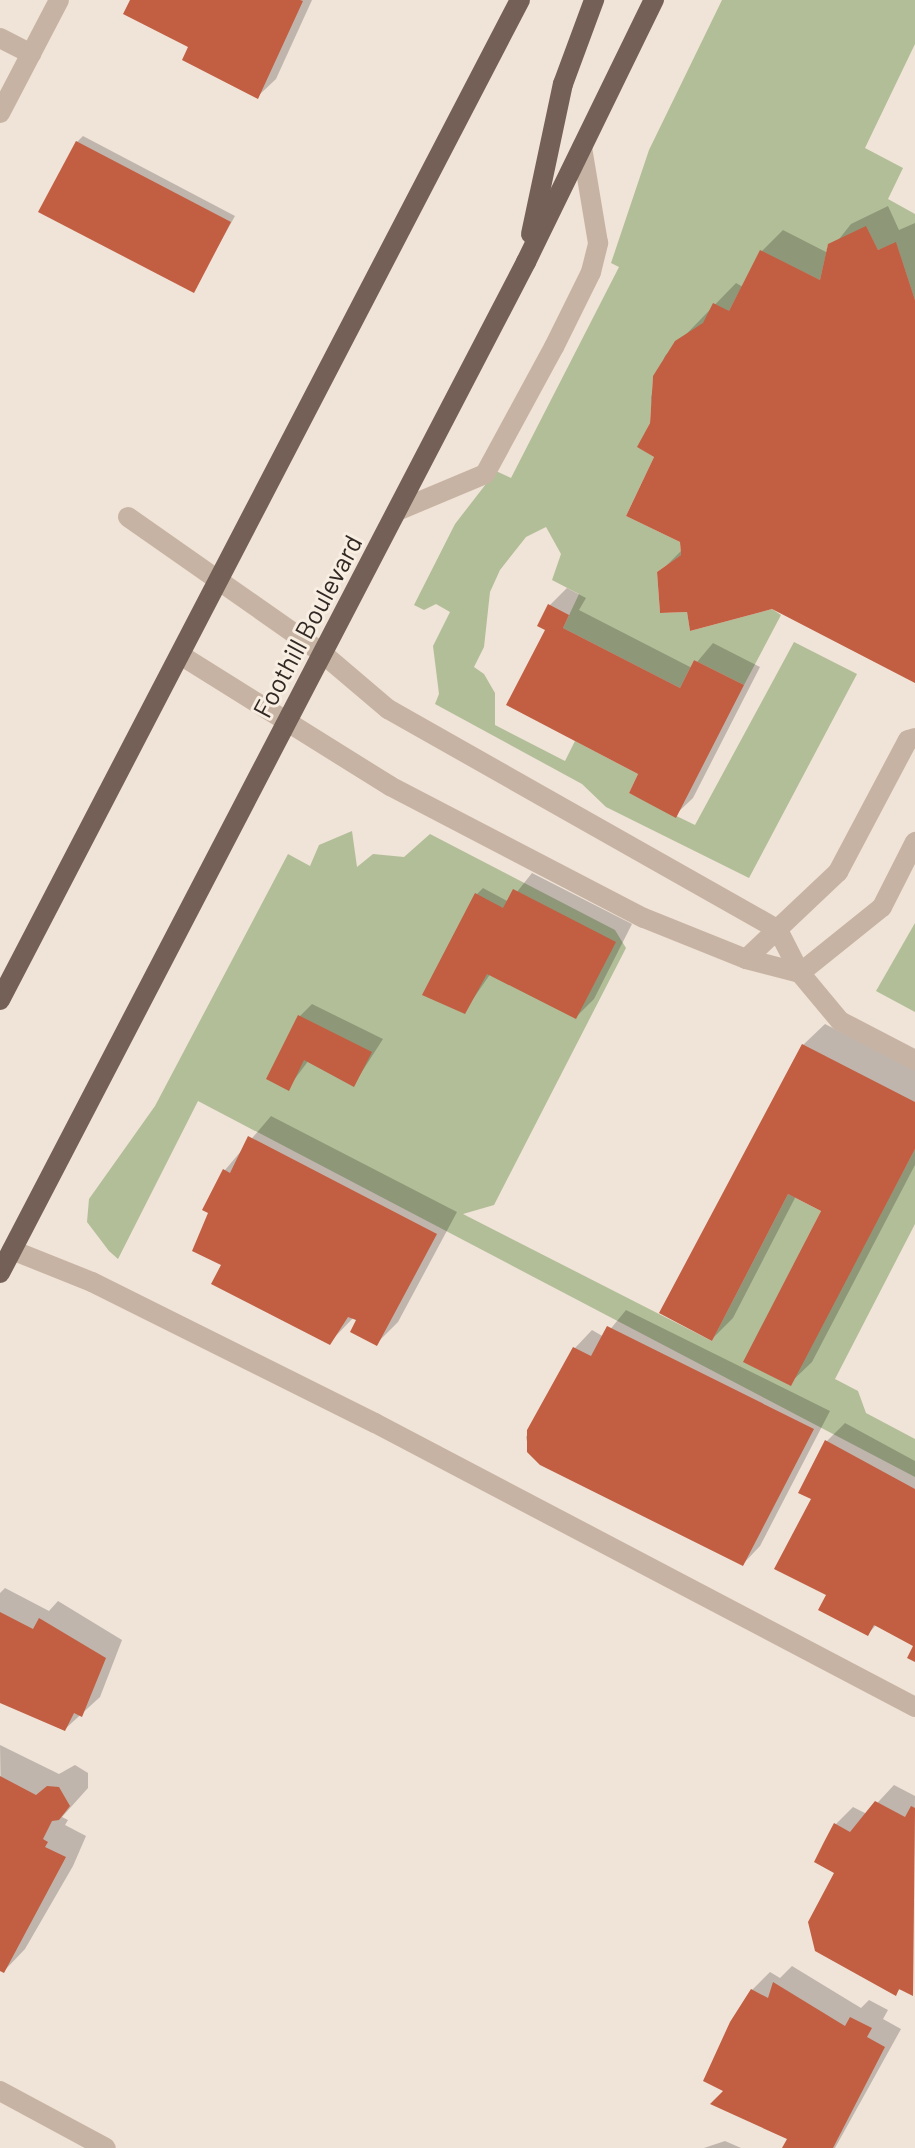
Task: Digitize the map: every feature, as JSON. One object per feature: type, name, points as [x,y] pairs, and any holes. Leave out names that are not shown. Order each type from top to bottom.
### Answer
[{"type":"main road","points":[[0,1000],[182,656],[520,0]]},
{"type":"main road","points":[[526,262],[563,84],[594,0]]},
{"type":"main road","name":"Foothill Boulevard","points":[[0,1273],[526,262],[654,0]]},
{"type":"lane","points":[[0,113],[59,0]]},
{"type":"lane","points":[[0,38],[31,54]]},
{"type":"lane","points":[[397,511],[485,474],[554,347],[591,272],[598,243],[582,147]]},
{"type":"lane","points":[[128,517],[322,653],[388,709],[778,930],[800,973],[840,1021],[915,1060]]},
{"type":"lane","points":[[182,656],[390,786],[644,918],[746,959],[800,973]]},
{"type":"lane","points":[[746,959],[838,872],[908,740],[915,738]]},
{"type":"lane","points":[[800,973],[882,907],[915,842]]},
{"type":"lane","points":[[12,1250],[92,1282],[375,1423],[915,1707]]},
{"type":"lane","points":[[0,2091],[106,2148]]},
{"type":"green space","points":[[722,0],[915,0],[915,44],[865,148],[903,168],[888,199],[915,214],[915,300],[896,243],[878,250],[866,227],[828,245],[820,280],[760,251],[729,311],[675,342],[653,377],[650,423],[638,447],[654,457],[626,516],[680,542],[681,555],[657,572],[660,613],[687,612],[690,631],[772,609],[781,615],[744,685],[694,660],[680,688],[563,628],[579,594],[552,580],[561,554],[546,527],[526,537],[500,570],[490,592],[484,647],[474,667],[484,674],[495,693],[495,725],[565,761],[575,741],[638,774],[629,793],[695,825],[794,642],[857,674],[749,878],[606,807],[582,784],[435,704],[439,694],[433,646],[450,612],[436,604],[424,610],[414,605],[455,524],[496,471],[511,478],[619,267],[611,263],[649,150]]},
{"type":"green space","points":[[352,831],[357,867],[373,854],[404,857],[430,834],[615,930],[626,948],[494,1205],[463,1214],[712,1341],[788,1194],[821,1211],[744,1362],[790,1385],[915,1149],[915,1224],[835,1379],[858,1391],[866,1413],[915,1439],[915,1477],[198,1101],[118,1259],[109,1251],[87,1222],[89,1199],[155,1106],[288,854],[310,866],[319,845]]},
{"type":"green space","points":[[915,923],[915,1012],[876,991]]},
{"type":"building","points":[[130,0],[303,1],[258,99],[182,60],[188,47],[123,14]]},
{"type":"building","points":[[76,141],[231,222],[194,293],[38,212]]},
{"type":"building","points":[[866,226],[878,250],[896,242],[915,300],[915,683],[772,609],[690,631],[687,612],[660,613],[657,572],[681,555],[680,542],[626,516],[654,457],[637,447],[650,423],[653,376],[675,341],[703,323],[713,303],[729,311],[760,250],[820,280],[828,244]]},
{"type":"building","points":[[548,604],[569,615],[563,628],[680,688],[694,660],[744,685],[676,818],[629,793],[638,774],[506,705],[545,630],[537,626]]},
{"type":"building","points":[[513,889],[616,942],[576,1019],[487,974],[465,1014],[422,995],[475,893],[503,908]]},
{"type":"building","points":[[298,1015],[372,1052],[354,1087],[304,1060],[289,1091],[266,1079]]},
{"type":"building","points":[[802,1044],[915,1102],[915,1149],[791,1386],[743,1362],[821,1211],[788,1194],[712,1341],[659,1313]]},
{"type":"building","points":[[248,1136],[437,1234],[377,1346],[350,1332],[356,1320],[348,1317],[330,1345],[211,1284],[221,1265],[192,1251],[208,1213],[202,1210],[223,1169],[230,1173]]},
{"type":"building","points":[[607,1326],[814,1429],[743,1566],[540,1465],[527,1452],[527,1430],[573,1347],[591,1356]]},
{"type":"building","points":[[825,1440],[915,1489],[915,1662],[907,1658],[913,1646],[874,1625],[868,1636],[818,1610],[826,1595],[774,1569],[811,1499],[798,1493]]},
{"type":"building","points":[[0,1612],[33,1629],[39,1618],[106,1658],[82,1717],[74,1713],[65,1731],[0,1703]]},
{"type":"building","points":[[0,1776],[36,1795],[47,1786],[59,1787],[70,1806],[59,1820],[52,1821],[43,1839],[48,1842],[45,1847],[66,1857],[4,1973],[0,1971]]},
{"type":"building","points":[[875,1801],[905,1817],[911,1806],[915,1808],[913,1996],[899,1989],[896,1996],[815,1951],[808,1922],[834,1873],[814,1862],[834,1823],[850,1832]]},
{"type":"building","points":[[773,1982],[845,2026],[850,2017],[872,2028],[867,2037],[885,2047],[833,2148],[782,2148],[787,2139],[710,2104],[723,2091],[703,2081],[730,2022],[751,1989],[768,1998]]}]
